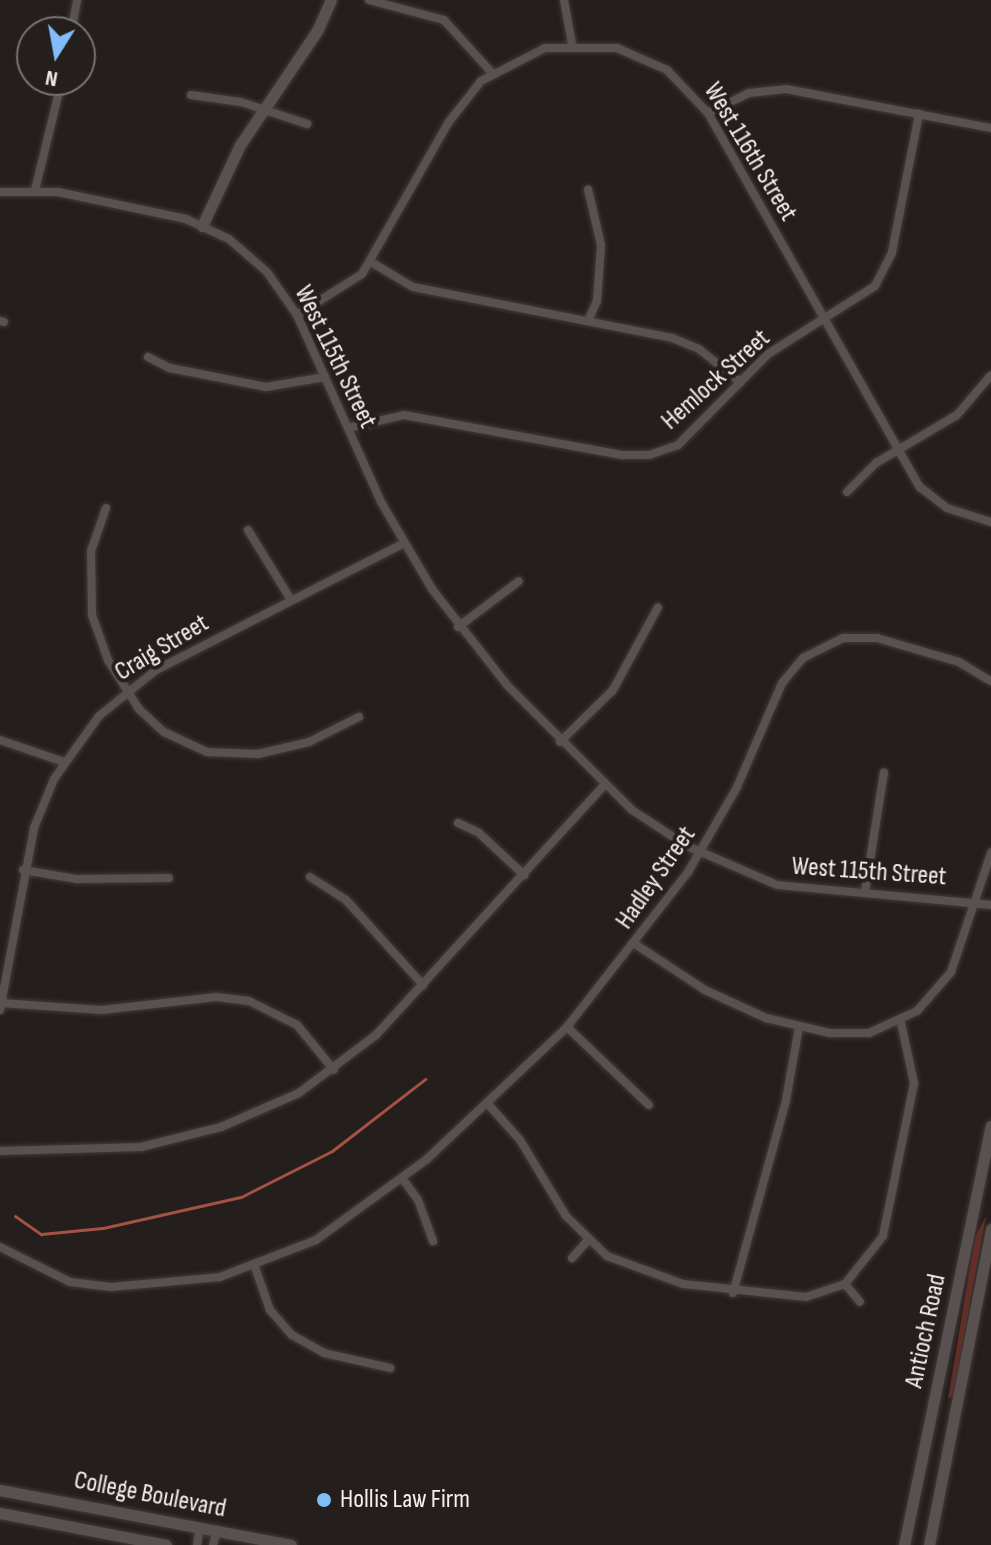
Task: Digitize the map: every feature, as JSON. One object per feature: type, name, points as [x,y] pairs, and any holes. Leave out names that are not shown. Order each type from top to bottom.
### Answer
[{"type":"main road","points":[[202,226],[262,111],[331,0]]},
{"type":"main road","name":"Antioch Road","points":[[904,1545],[991,1126]]},
{"type":"main road","name":"Antioch Road","points":[[929,1545],[991,1229]]},
{"type":"main road","name":"College Boulevard","points":[[0,1490],[291,1545]]},
{"type":"main road","name":"College Boulevard","points":[[0,1513],[166,1545]]},
{"type":"street","points":[[369,0],[452,25],[492,73]]},
{"type":"street","points":[[564,0],[572,44]]},
{"type":"street","name":"West 116th Street","points":[[297,315],[345,289],[371,262],[459,105],[492,73],[526,54],[572,44],[641,56],[684,84],[708,113],[898,451],[939,503],[991,522]]},
{"type":"street","points":[[708,113],[749,93],[786,89],[991,128]]},
{"type":"street","points":[[191,95],[307,124]]},
{"type":"street","points":[[35,190],[58,96]]},
{"type":"street","name":"Hemlock Street","points":[[348,428],[386,417],[417,416],[649,455],[691,435],[768,354],[869,292],[888,264],[919,114]]},
{"type":"street","points":[[588,189],[601,260],[588,321]]},
{"type":"street","name":"West 115th Street","points":[[0,192],[35,190],[202,226],[248,253],[297,315],[404,543],[458,627],[560,742],[604,785],[700,852],[777,885],[991,905]]},
{"type":"street","points":[[371,262],[413,287],[689,344],[740,382]]},
{"type":"street","points":[[148,357],[170,368],[266,387],[325,377]]},
{"type":"street","points":[[847,492],[898,451],[957,415],[991,375]]},
{"type":"street","points":[[106,508],[91,551],[89,593],[98,637],[127,691],[164,732],[227,755],[287,748],[359,717]]},
{"type":"street","points":[[248,530],[291,600]]},
{"type":"street","name":"Craig Street","points":[[0,1010],[23,870],[43,802],[64,762],[127,691],[291,600],[404,543]]},
{"type":"street","points":[[458,627],[519,581]]},
{"type":"street","points":[[560,742],[613,690],[658,607]]},
{"type":"street","name":"Hadley Street","points":[[1,1246],[86,1286],[184,1282],[255,1267],[316,1240],[402,1178],[488,1104],[567,1027],[635,944],[700,852],[782,683],[803,658],[858,636],[926,650],[991,681]]},
{"type":"street","points":[[0,740],[64,762]]},
{"type":"street","points":[[865,892],[884,772]]},
{"type":"street","points":[[0,1151],[76,1153],[177,1139],[260,1112],[334,1070],[423,985],[604,785]]},
{"type":"street","points":[[458,823],[479,833],[524,875]]},
{"type":"street","points":[[635,944],[737,1006],[799,1027],[851,1034],[901,1023],[951,972],[991,853]]},
{"type":"street","points":[[23,870],[77,879],[169,878]]},
{"type":"street","points":[[310,877],[346,900],[423,985]]},
{"type":"street","points":[[1,1003],[102,1010],[216,997],[249,1001],[297,1025],[334,1070]]},
{"type":"street","points":[[488,1104],[588,1240],[640,1272],[733,1293],[806,1297],[845,1284],[883,1236],[897,1180],[914,1083],[901,1023]]},
{"type":"street","points":[[567,1027],[649,1105]]},
{"type":"street","points":[[733,1293],[786,1100],[799,1027]]},
{"type":"street","points":[[402,1178],[418,1200],[433,1241]]},
{"type":"street","points":[[572,1258],[588,1240]]},
{"type":"street","points":[[255,1267],[270,1310],[292,1335],[324,1353],[390,1368]]},
{"type":"street","points":[[845,1284],[860,1302]]},
{"type":"street","points":[[197,1545],[200,1527]]},
{"type":"street","points":[[213,1545],[217,1530]]},
{"type":"shaded area","points":[[986,1216],[953,1395],[948,1399],[975,1237]]},
{"type":"waterway","points":[[15,1216],[41,1234],[103,1228],[241,1197],[332,1151],[425,1079]]},
{"type":"place","name":"Hollis Law Firm","points":[[324,1500]]}]
